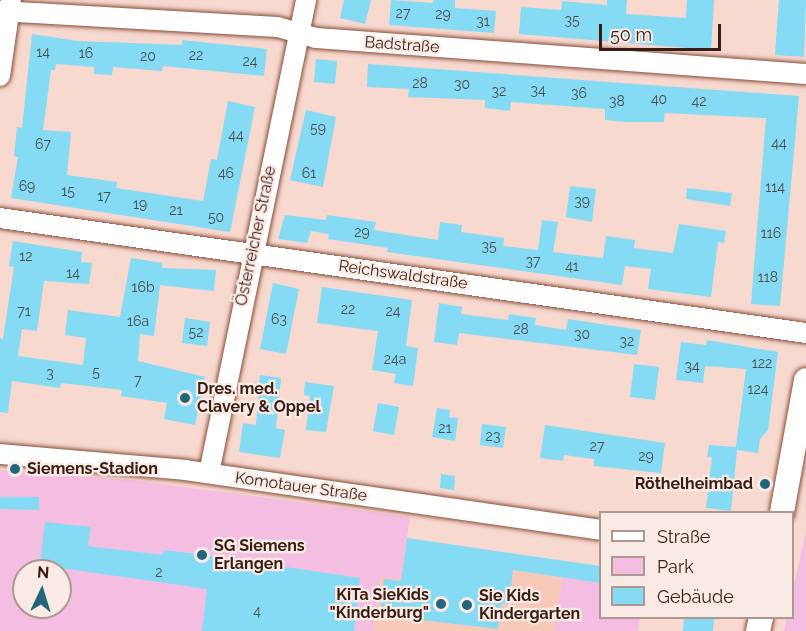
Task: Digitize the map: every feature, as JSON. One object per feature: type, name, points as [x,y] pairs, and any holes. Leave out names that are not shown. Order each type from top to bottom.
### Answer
[{"type":"street","name":"Österreicher Straße","points":[[209,473],[297,33],[306,0]]},
{"type":"street","name":"Badstraße","points":[[7,8],[278,27],[316,39],[806,74]]},
{"type":"street","points":[[0,76],[7,8]]},
{"type":"street","name":"Reichswaldstraße","points":[[0,218],[806,333]]},
{"type":"street","points":[[782,511],[806,380]]},
{"type":"street","name":"Komotauer Straße","points":[[0,454],[209,473],[599,530]]},
{"type":"shaded area","name":"Sie Kids Kindergarten","points":[[405,555],[562,577],[555,631],[373,631],[380,577]]},
{"type":"green space","name":"SG Siemens Erlangen","points":[[0,470],[131,480],[410,517],[401,579],[380,577],[373,631],[0,631]]},
{"type":"green space","points":[[806,531],[806,631],[784,631],[787,619],[794,619],[794,585]]},
{"type":"green space","points":[[562,577],[599,583],[599,619],[640,619],[638,631],[555,631]]},
{"type":"building","points":[[344,0],[371,0],[365,24],[340,18]]},
{"type":"building","points":[[391,0],[433,3],[433,0],[455,0],[455,8],[496,11],[494,33],[389,25]]},
{"type":"building","points":[[607,0],[627,0],[626,14],[686,18],[687,0],[714,0],[711,50],[519,34],[521,7],[561,10],[562,1],[607,5]]},
{"type":"building","points":[[779,0],[806,0],[804,57],[775,55]]},
{"type":"building","points":[[32,34],[78,41],[182,45],[182,40],[267,49],[264,76],[163,66],[162,71],[113,67],[112,75],[94,74],[94,67],[56,64],[55,70],[51,70],[43,130],[71,132],[67,175],[117,182],[116,188],[203,201],[211,159],[217,160],[228,101],[255,107],[230,232],[11,198],[18,157],[14,156],[17,127],[22,128]]},
{"type":"building","points":[[316,59],[337,61],[335,84],[314,82]]},
{"type":"building","points":[[368,64],[799,96],[780,306],[751,304],[766,118],[665,113],[664,122],[626,122],[605,120],[605,109],[511,102],[510,111],[485,108],[485,100],[408,97],[409,89],[367,87]]},
{"type":"building","points":[[306,110],[336,117],[323,187],[290,180]]},
{"type":"building","points":[[570,186],[596,189],[592,222],[566,217]]},
{"type":"building","points":[[687,188],[732,193],[730,206],[686,199]]},
{"type":"building","points":[[285,215],[326,220],[327,215],[376,222],[374,230],[438,240],[440,222],[462,225],[461,232],[504,238],[503,246],[538,250],[542,220],[558,222],[553,252],[603,258],[606,236],[635,240],[634,248],[673,253],[679,224],[726,231],[724,243],[718,242],[711,297],[648,289],[651,269],[625,266],[622,285],[387,252],[388,248],[328,239],[329,234],[311,231],[307,243],[278,239]]},
{"type":"building","points":[[13,241],[82,252],[81,262],[92,263],[89,284],[44,281],[37,331],[22,329],[18,356],[83,365],[86,338],[65,335],[68,310],[120,317],[131,258],[162,263],[162,268],[216,270],[214,291],[160,285],[154,336],[140,334],[138,361],[205,377],[195,425],[164,419],[167,403],[121,396],[122,390],[61,383],[60,388],[12,381],[8,413],[0,412],[0,338],[3,339],[14,267],[9,266]]},
{"type":"building","points":[[273,283],[299,289],[286,354],[260,349]]},
{"type":"building","points":[[322,287],[412,300],[406,346],[418,348],[413,386],[394,383],[396,374],[372,370],[378,331],[317,323]]},
{"type":"building","points":[[439,303],[462,307],[461,314],[508,320],[509,314],[536,318],[535,325],[566,330],[568,319],[641,330],[637,355],[459,333],[457,345],[434,342]]},
{"type":"building","points":[[185,318],[210,322],[207,346],[182,343]]},
{"type":"building","points":[[707,340],[778,352],[768,430],[760,439],[758,453],[737,450],[731,511],[706,508],[712,457],[707,457],[709,445],[736,447],[746,369],[705,366],[703,383],[676,380],[681,342],[706,345]]},
{"type":"building","points":[[634,364],[659,367],[655,400],[630,397]]},
{"type":"building","points":[[260,375],[281,378],[276,428],[285,430],[280,458],[239,452],[243,423],[256,425]]},
{"type":"building","points":[[305,382],[334,386],[326,432],[306,430],[310,396],[304,395]]},
{"type":"building","points":[[378,403],[399,407],[394,435],[373,431]]},
{"type":"building","points":[[437,408],[450,410],[449,417],[458,418],[455,441],[432,437]]},
{"type":"building","points":[[482,424],[506,427],[503,448],[480,445]]},
{"type":"building","points":[[545,425],[665,443],[661,473],[594,466],[594,459],[564,455],[563,461],[540,458]]},
{"type":"building","points":[[441,474],[455,476],[454,490],[440,488]]},
{"type":"building","points":[[0,497],[39,497],[39,510],[0,509]]},
{"type":"building","points":[[45,522],[91,527],[88,546],[163,555],[164,550],[360,578],[354,631],[202,631],[207,589],[72,570],[72,559],[41,559]]},
{"type":"building","name":"Sie Kids Kindergarten","points":[[407,538],[599,566],[599,583],[513,570],[509,604],[501,604],[498,629],[380,615],[384,579],[401,581]]},
{"type":"building","points":[[684,619],[714,619],[713,631],[683,631]]},
{"type":"place","name":"Dres. med. Clavery & Oppel","points":[[185,398]]},
{"type":"place","name":"Siemens-Stadion","points":[[15,469]]},
{"type":"place","name":"Röthelheimbad","points":[[765,484]]},
{"type":"place","name":"SG Siemens Erlangen","points":[[202,555]]},
{"type":"place","name":"KiTa SieKids \"Kinderburg\"","points":[[441,604]]},
{"type":"place","name":"Sie Kids Kindergarten","points":[[467,605]]}]
